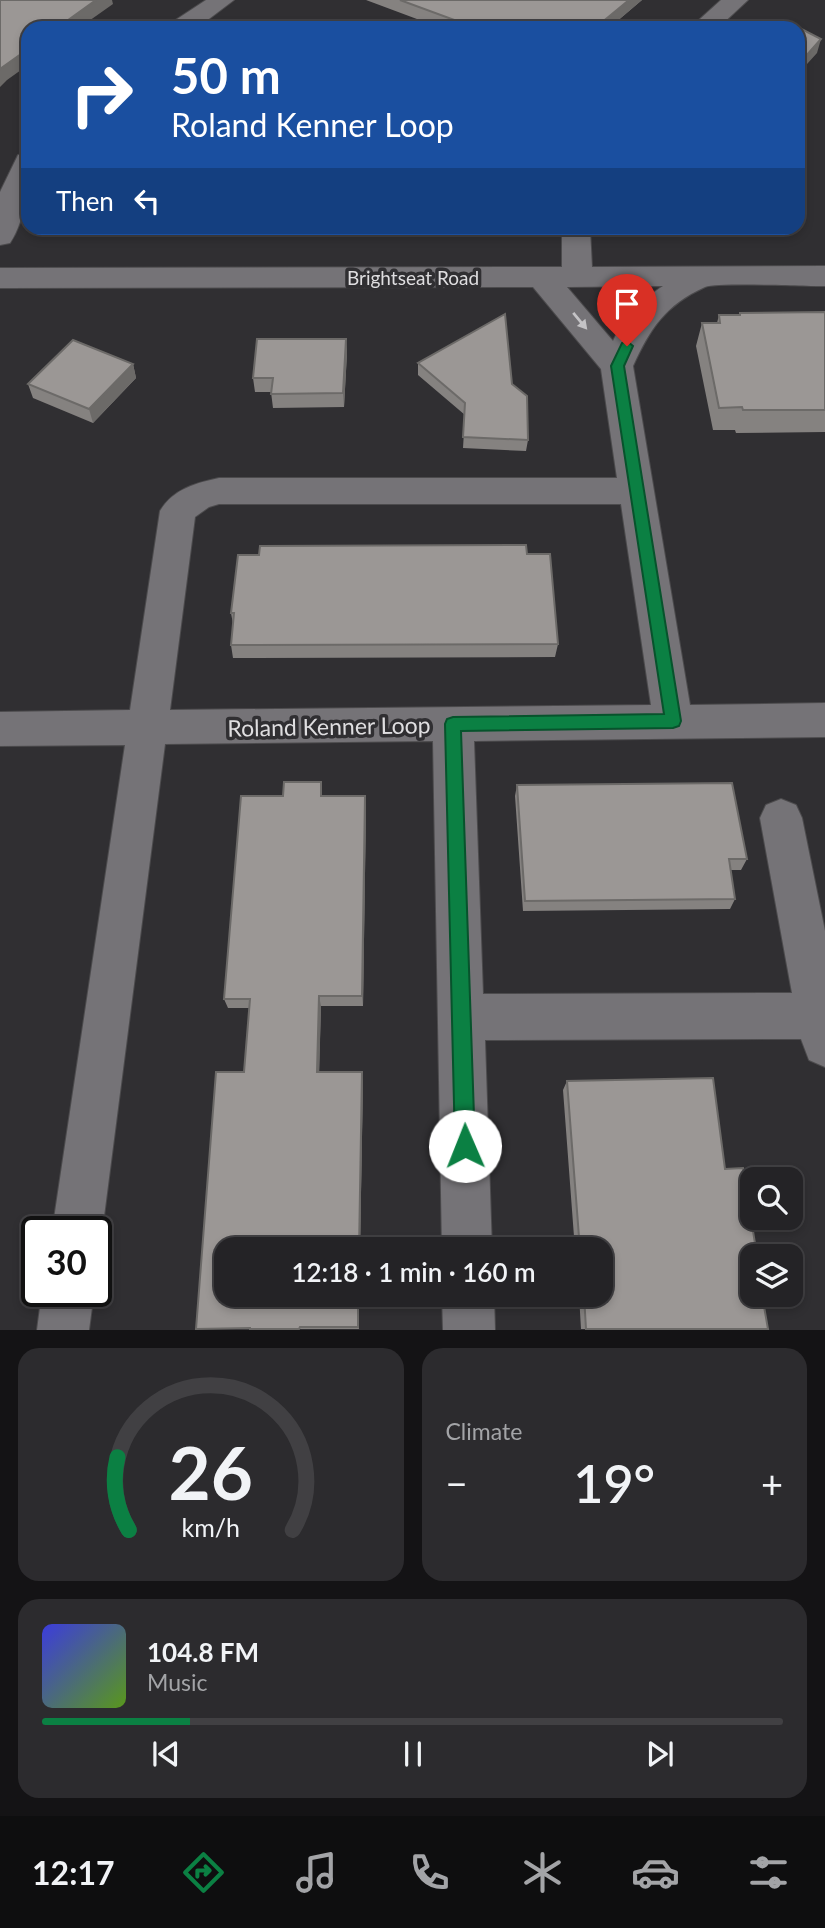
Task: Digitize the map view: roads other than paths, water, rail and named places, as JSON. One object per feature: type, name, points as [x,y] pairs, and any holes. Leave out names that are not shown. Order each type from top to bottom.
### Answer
[{"type":"street","points":[[190,21],[222,0]]},
{"type":"street","points":[[711,21],[736,0]]},
{"type":"street","points":[[0,236],[8,206],[21,177]]},
{"type":"street","points":[[576,235],[577,275]]},
{"type":"street","points":[[541,276],[617,366],[673,721]]},
{"type":"street","points":[[617,366],[636,326],[654,306],[701,276]]},
{"type":"street","name":"Brightseat Road","points":[[0,278],[825,276]]},
{"type":"street","points":[[79,1216],[178,511],[198,496],[219,491],[637,491]]},
{"type":"street","name":"Roland Kenner Loop","points":[[0,729],[825,720]]},
{"type":"street","points":[[453,724],[463,1017],[467,1237]]},
{"type":"street","points":[[463,1017],[822,1030],[781,818]]},
{"type":"street","points":[[63,1329],[66,1307]]},
{"type":"street","points":[[468,1307],[468,1329]]}]
